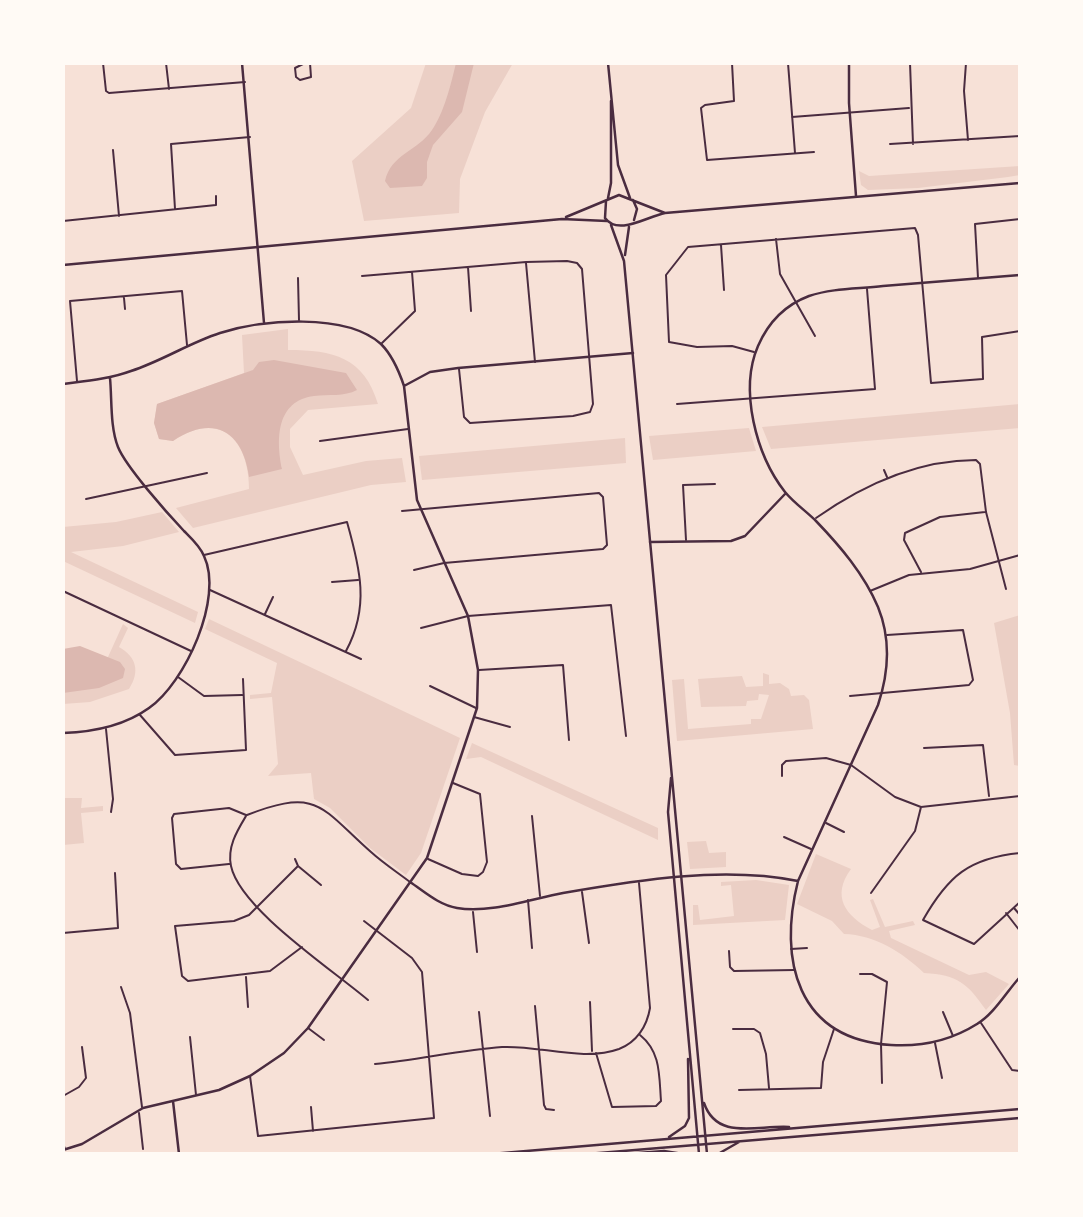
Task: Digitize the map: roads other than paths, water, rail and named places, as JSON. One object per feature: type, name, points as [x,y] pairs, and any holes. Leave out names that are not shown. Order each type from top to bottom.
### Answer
[{"type":"street","points":[[103,63],[106,91],[116,93],[245,82]]},
{"type":"street","points":[[166,63],[169,89]]},
{"type":"street","points":[[242,63],[264,323]]},
{"type":"street","points":[[305,63],[295,68],[296,77],[300,80],[311,77],[310,63]]},
{"type":"street","points":[[608,63],[618,165],[637,212],[629,226],[624,258],[707,1154]]},
{"type":"street","points":[[732,63],[734,101],[705,105],[701,110],[707,160],[814,152]]},
{"type":"street","points":[[788,63],[795,154]]},
{"type":"street","points":[[849,63],[849,113],[856,196]]},
{"type":"street","points":[[910,63],[909,108],[913,145]]},
{"type":"street","points":[[966,63],[964,91],[968,141]]},
{"type":"street","points":[[1020,80],[1020,97]]},
{"type":"street","points":[[611,101],[611,183],[603,210],[624,258]]},
{"type":"street","points":[[792,117],[909,108]]},
{"type":"street","points":[[890,145],[1020,136]]},
{"type":"street","points":[[175,210],[171,144],[250,137]]},
{"type":"street","points":[[113,150],[119,216]]},
{"type":"street","points":[[633,221],[665,213],[1020,182]]},
{"type":"street","points":[[562,219],[619,195],[665,213]]},
{"type":"street","points":[[63,221],[216,205],[216,196]]},
{"type":"street","points":[[63,265],[562,219],[607,221]]},
{"type":"street","points":[[978,278],[975,224],[1020,219]]},
{"type":"street","points":[[611,225],[619,228],[629,226]]},
{"type":"street","points":[[755,353],[732,346],[697,347],[671,344],[666,275],[688,247],[917,230],[931,383],[984,379],[982,337],[1020,331]]},
{"type":"street","points":[[776,239],[780,274],[815,336]]},
{"type":"street","points":[[721,244],[724,290]]},
{"type":"street","points":[[362,276],[468,265],[567,261],[577,263],[582,269],[590,357],[593,404],[590,412],[573,416],[470,423],[464,417],[458,368]]},
{"type":"street","points":[[526,262],[535,362]]},
{"type":"street","points":[[468,265],[471,311]]},
{"type":"street","points":[[380,344],[415,311],[412,271]]},
{"type":"street","points":[[1020,275],[823,292],[795,303],[773,321],[755,353],[752,400],[758,435],[772,469],[786,493],[841,549],[870,591],[886,635],[887,658],[881,693],[798,881],[789,929],[794,970],[807,1004],[824,1023],[865,1042],[917,1046],[953,1037],[981,1022],[1020,977]]},
{"type":"street","points":[[299,278],[299,321]]},
{"type":"street","points":[[677,404],[875,389],[867,288]]},
{"type":"street","points":[[77,382],[70,301],[183,291],[187,346]]},
{"type":"street","points":[[124,297],[125,309]]},
{"type":"street","points":[[63,384],[110,378],[134,371],[218,334],[264,323],[321,322],[362,334],[380,344],[399,370],[404,386],[412,476],[419,508],[468,617],[478,670],[477,709],[426,858],[308,1028],[284,1053],[250,1076],[196,1096],[143,1108],[98,1135],[64,1150],[63,1143]]},
{"type":"street","points":[[404,386],[430,372],[633,353]]},
{"type":"street","points":[[63,733],[106,727],[140,715],[163,698],[178,677],[191,651],[206,610],[209,590],[204,555],[118,447],[110,378]]},
{"type":"street","points":[[320,441],[409,429]]},
{"type":"street","points":[[814,520],[846,499],[888,478],[930,464],[979,462],[986,512],[1006,589]]},
{"type":"street","points":[[884,470],[888,478]]},
{"type":"street","points":[[86,499],[206,473]]},
{"type":"street","points":[[687,540],[683,485],[715,484]]},
{"type":"street","points":[[650,542],[687,540],[710,544],[744,536],[786,493]]},
{"type":"street","points":[[402,511],[599,494],[603,497],[607,545],[603,549],[444,563],[414,570]]},
{"type":"street","points":[[921,574],[904,536],[908,531],[940,517],[986,512]]},
{"type":"street","points":[[204,555],[347,522],[359,580],[362,613],[346,651]]},
{"type":"street","points":[[870,591],[900,578],[970,569],[1020,555]]},
{"type":"street","points":[[332,582],[359,580]]},
{"type":"street","points":[[209,590],[360,659]]},
{"type":"street","points":[[63,597],[64,591],[191,651]]},
{"type":"street","points":[[265,615],[273,597]]},
{"type":"street","points":[[421,628],[468,617],[611,605],[626,736]]},
{"type":"street","points":[[850,696],[971,684],[973,677],[963,630],[886,635]]},
{"type":"street","points":[[478,670],[563,665],[569,740]]},
{"type":"street","points":[[178,677],[204,696],[243,695]]},
{"type":"street","points":[[140,715],[169,752],[180,755],[246,750],[243,679]]},
{"type":"street","points":[[430,686],[477,709]]},
{"type":"street","points":[[474,717],[510,727]]},
{"type":"street","points":[[106,727],[113,799],[111,812]]},
{"type":"street","points":[[924,748],[983,745],[989,797]]},
{"type":"street","points":[[782,776],[782,765],[786,761],[826,758],[851,765],[895,797],[921,807],[989,797],[1020,796]]},
{"type":"street","points":[[672,775],[668,812],[699,1154]]},
{"type":"street","points":[[426,858],[462,874],[478,876],[487,862],[480,794],[453,783]]},
{"type":"street","points":[[368,1000],[302,947],[240,888],[230,864],[232,840],[246,816],[275,804],[314,803],[328,810],[372,853],[440,903],[472,910],[582,890],[674,879],[763,874],[798,881]]},
{"type":"street","points":[[871,892],[915,831],[921,807]]},
{"type":"street","points":[[230,864],[181,869],[176,864],[172,818],[174,814],[229,808],[243,811],[246,816]]},
{"type":"street","points":[[532,816],[540,897]]},
{"type":"street","points":[[824,823],[844,832]]},
{"type":"street","points":[[784,837],[813,849]]},
{"type":"street","points":[[1020,853],[996,855],[970,864],[937,896],[923,920],[974,944],[1005,912],[1020,902]]},
{"type":"street","points":[[295,859],[298,866],[321,885]]},
{"type":"street","points":[[298,866],[256,905],[249,915],[234,921],[175,926],[182,976],[188,981],[270,971],[302,947]]},
{"type":"street","points":[[63,933],[118,928],[115,873]]},
{"type":"street","points":[[375,1064],[429,1059],[484,1049],[538,1048],[594,1052],[619,1049],[640,1034],[648,1017],[650,1004],[639,883]]},
{"type":"street","points":[[582,890],[589,943]]},
{"type":"street","points":[[528,900],[532,948]]},
{"type":"street","points":[[1013,906],[1020,915]]},
{"type":"street","points":[[472,910],[477,952]]},
{"type":"street","points":[[1005,912],[1020,931]]},
{"type":"street","points":[[250,1076],[258,1136],[434,1118],[422,972],[412,958],[364,921]]},
{"type":"street","points":[[791,949],[807,948]]},
{"type":"street","points":[[729,951],[730,967],[734,971],[794,970]]},
{"type":"street","points":[[860,974],[872,974],[887,982],[881,1044],[882,1083]]},
{"type":"street","points":[[246,976],[248,1007]]},
{"type":"street","points":[[121,987],[130,1013],[143,1108]]},
{"type":"street","points":[[590,1002],[594,1052],[612,1107],[656,1106],[661,1101],[657,1057],[652,1045],[640,1034]]},
{"type":"street","points":[[535,1006],[544,1105],[546,1109],[554,1110]]},
{"type":"street","points":[[943,1012],[953,1037]]},
{"type":"street","points":[[479,1013],[490,1116]]},
{"type":"street","points":[[981,1022],[1015,1072],[1020,1071]]},
{"type":"street","points":[[308,1028],[324,1040]]},
{"type":"street","points":[[733,1029],[754,1029],[760,1032],[766,1054],[769,1089]]},
{"type":"street","points":[[739,1090],[821,1087],[823,1062],[834,1029]]},
{"type":"street","points":[[190,1037],[196,1096]]},
{"type":"street","points":[[935,1042],[942,1078]]},
{"type":"street","points":[[63,1096],[79,1087],[86,1078],[82,1047]]},
{"type":"street","points":[[659,1139],[677,1133],[689,1118],[689,1047]]},
{"type":"street","points":[[702,1098],[711,1119],[725,1129],[799,1128]]},
{"type":"street","points":[[173,1101],[179,1154]]},
{"type":"street","points":[[311,1107],[313,1132]]},
{"type":"street","points":[[491,1154],[1020,1109]]},
{"type":"street","points":[[138,1110],[143,1128],[143,1149]]},
{"type":"street","points":[[587,1154],[1020,1118]]},
{"type":"street","points":[[718,1154],[731,1144],[744,1140]]},
{"type":"street","points":[[611,1152],[625,1154],[664,1151],[683,1154]]}]
